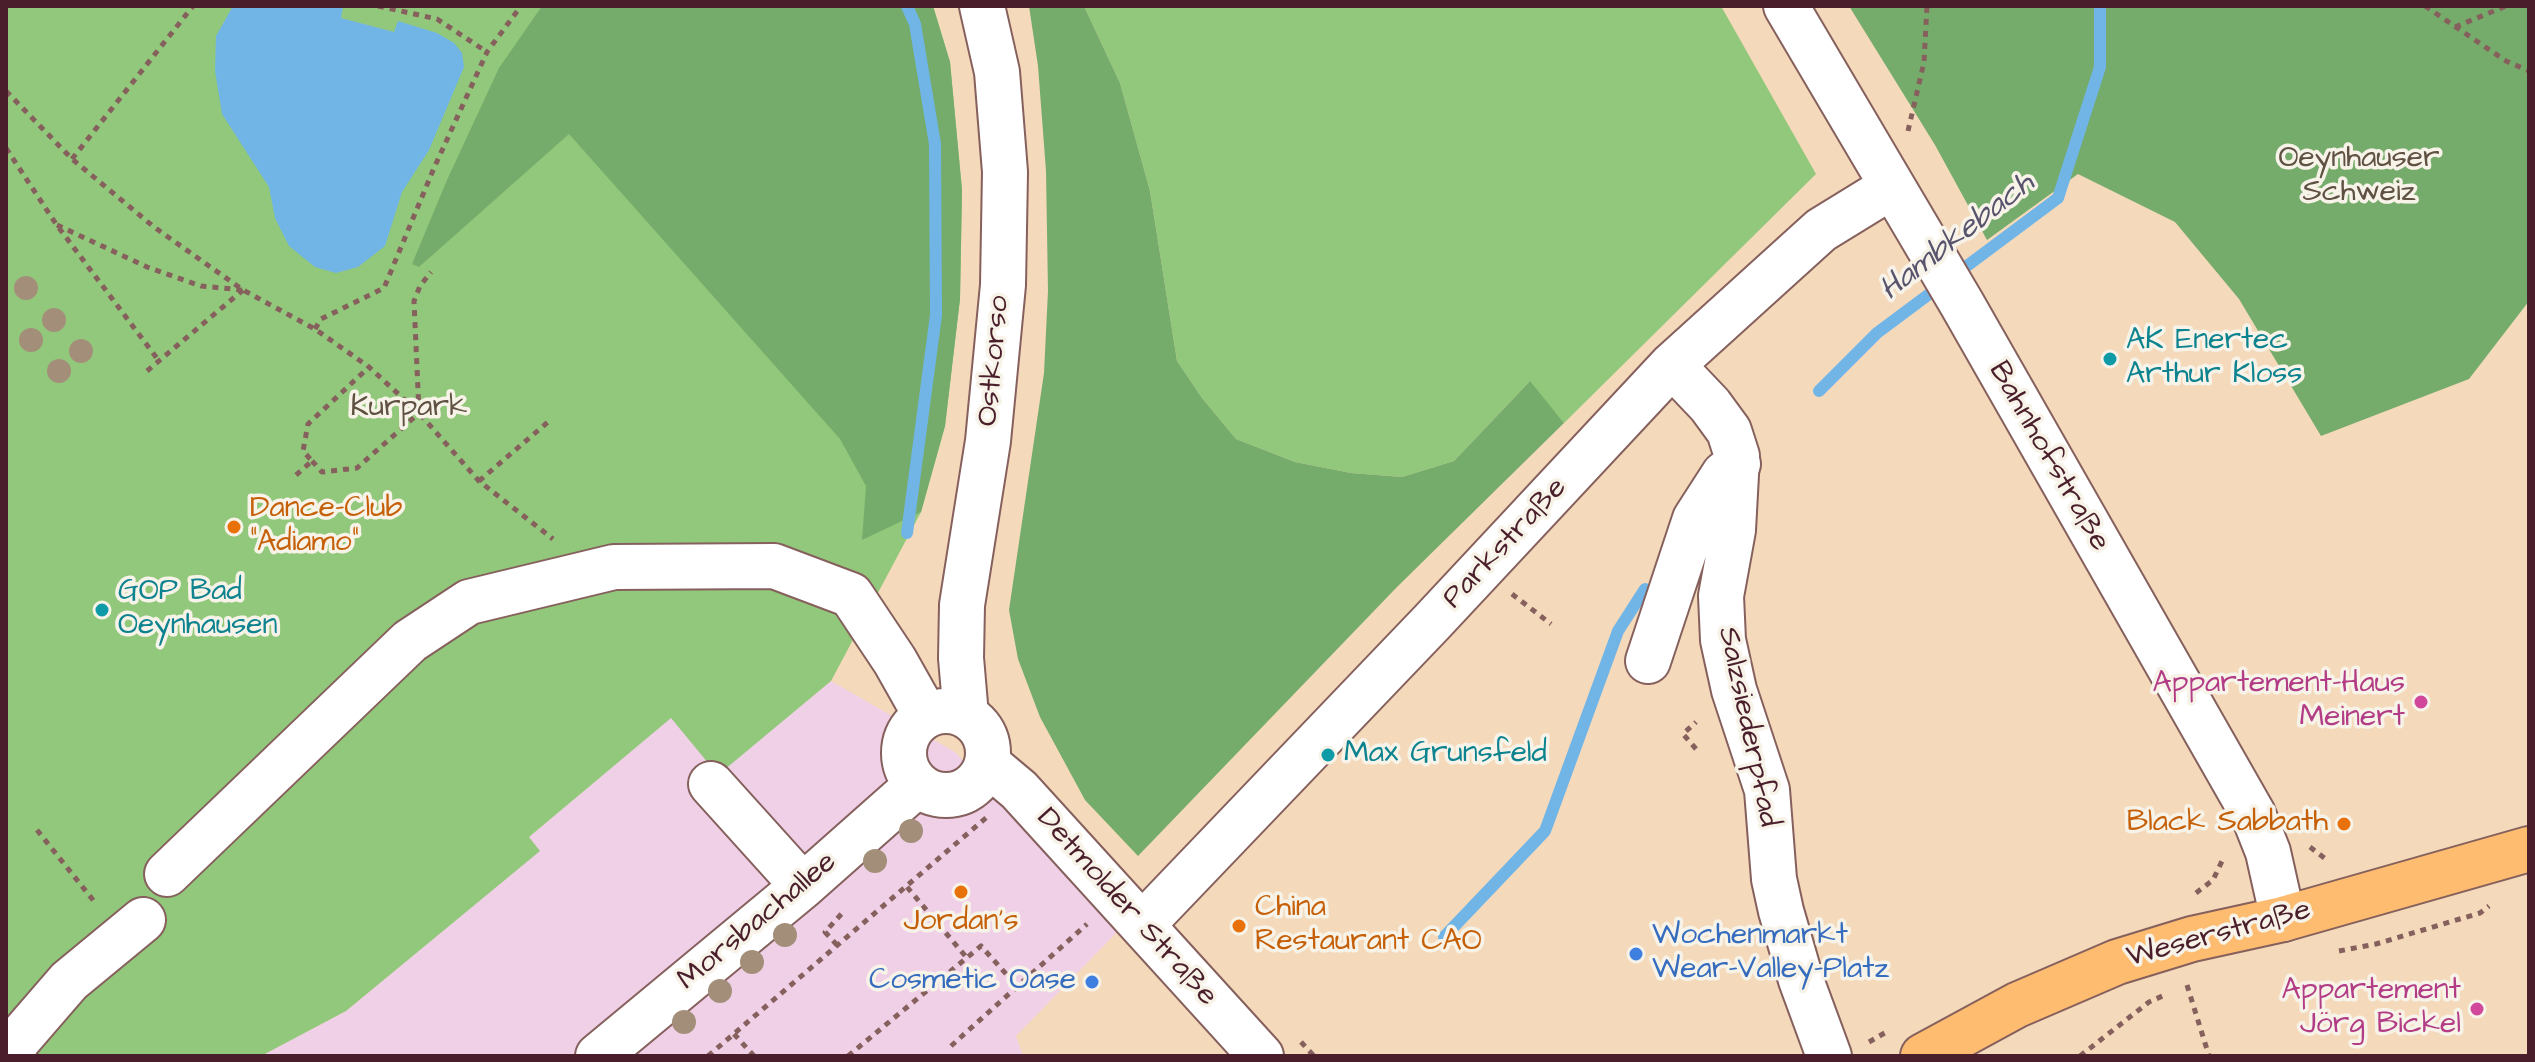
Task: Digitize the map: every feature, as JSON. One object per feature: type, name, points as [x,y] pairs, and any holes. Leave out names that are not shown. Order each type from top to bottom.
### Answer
[{"type":"main road","name":"Weserstraße","points":[[1923,1056],[2017,1005],[2117,962],[2192,939],[2283,919],[2529,849]]},
{"type":"street","name":"Ostkorso","points":[[946,716],[961,658],[962,605],[988,441],[1003,285],[1005,172],[997,72],[982,6]]},
{"type":"street","name":"Bahnhofstraße","points":[[1786,6],[1962,304],[2253,814],[2268,852],[2283,919]]},
{"type":"street","name":"Parkstraße","points":[[1142,925],[1443,611],[1672,365],[1882,172]]},
{"type":"street","name":"Salzsiederpfad","points":[[1672,365],[1710,405],[1729,431],[1738,464],[1733,530],[1721,596],[1723,640],[1734,690],[1767,790],[1774,879],[1781,911],[1801,980],[1829,1056]]},
{"type":"street","points":[[1648,661],[1695,519],[1724,474],[1738,464]]},
{"type":"street","points":[[167,874],[410,641],[469,602],[614,567],[774,566],[851,595],[895,661],[946,716]]},
{"type":"street","points":[[946,716],[977,724],[989,750],[988,764],[977,782],[956,795],[942,796],[917,785],[904,762],[904,748],[915,724],[946,716]]},
{"type":"street","name":"Detmolder Straße","points":[[988,764],[1019,790],[1261,1056]]},
{"type":"street","points":[[711,784],[803,886]]},
{"type":"street","name":"Morsbachallee","points":[[598,1056],[803,886],[917,785]]},
{"type":"street","points":[[10,1056],[18,1040],[69,981],[133,928]]},
{"type":"path","points":[[72,159],[193,6]]},
{"type":"path","points":[[378,6],[437,19],[487,52]]},
{"type":"path","points":[[315,329],[321,319],[384,288],[487,52],[521,6]]},
{"type":"path","points":[[1882,172],[1909,130],[1924,62],[1927,6]]},
{"type":"path","points":[[2425,6],[2506,61],[2529,71]]},
{"type":"path","points":[[2454,27],[2506,6]]},
{"type":"path","points":[[6,91],[72,159],[154,227],[243,290],[315,329],[369,367],[419,413],[479,481],[561,545],[614,567]]},
{"type":"path","points":[[6,148],[56,224],[159,361]]},
{"type":"path","points":[[56,224],[147,267],[201,286],[243,290]]},
{"type":"path","points":[[419,413],[414,301],[420,286],[431,272]]},
{"type":"path","points":[[147,371],[243,290]]},
{"type":"path","points":[[369,367],[308,424],[303,451],[322,472],[357,468],[419,413]]},
{"type":"path","points":[[479,481],[548,422]]},
{"type":"path","points":[[296,475],[312,461]]},
{"type":"path","points":[[1509,591],[1551,624]]},
{"type":"path","points":[[1696,722],[1683,734],[1696,749]]},
{"type":"path","points":[[708,1056],[990,815]]},
{"type":"path","points":[[37,830],[133,928]]},
{"type":"path","points":[[907,887],[967,958]]},
{"type":"path","points":[[837,945],[825,932],[848,907]]},
{"type":"path","points":[[951,1046],[1088,923]]},
{"type":"path","points":[[848,1056],[981,946],[1017,986]]},
{"type":"path","points":[[2187,985],[2209,1056]]},
{"type":"path","points":[[734,1034],[754,1056]]},
{"type":"shaded area","points":[[831,681],[955,752],[1120,929],[1016,1036],[1023,1056],[261,1056],[346,1011],[539,851],[529,837],[671,717],[718,774]]},
{"type":"green space","name":"Kurpark","points":[[6,6],[933,6],[950,62],[962,190],[960,299],[945,426],[921,512],[831,681],[718,775],[671,718],[529,837],[540,851],[346,1011],[261,1056],[6,1056]]},
{"type":"green space","points":[[542,6],[933,6],[950,62],[962,190],[960,299],[945,426],[921,512],[862,540],[866,486],[840,439],[569,134],[419,267],[412,264],[499,68]]},
{"type":"green space","points":[[1029,6],[1084,6],[1120,83],[1150,191],[1177,361],[1236,439],[1295,462],[1351,473],[1402,477],[1454,461],[1530,381],[1564,423],[1397,587],[1138,856],[1085,800],[1040,717],[1018,659],[1009,610],[1044,373],[1048,291],[1046,171],[1038,66]]},
{"type":"green space","points":[[1084,6],[1721,6],[1816,174],[1564,423],[1529,382],[1454,461],[1402,477],[1351,473],[1295,462],[1236,439],[1177,361],[1150,191],[1120,83]]},
{"type":"green space","name":"Oeynhauser Schweiz","points":[[1849,6],[2529,6],[2529,301],[2469,379],[2321,436],[2239,299],[2175,222],[2078,174],[1987,240],[1935,145]]},
{"type":"water","points":[[233,6],[343,6],[341,18],[394,32],[398,21],[437,33],[454,43],[462,53],[464,67],[429,150],[402,192],[385,246],[358,267],[336,273],[315,267],[289,246],[275,218],[269,187],[222,114],[215,71],[216,36]]},
{"type":"waterway","points":[[907,6],[915,24],[935,144],[936,315],[907,533]]},
{"type":"waterway","name":"Hambkebach","points":[[1819,391],[1877,333],[2058,198],[2100,67],[2100,6]]},
{"type":"waterway","name":"Hambkebach","points":[[1444,937],[1545,831],[1618,631],[1645,589]]},
{"type":"place","name":"AK Enertec Arthur Kloss","points":[[2110,359]]},
{"type":"place","name":"Dance-Club \"Adiamo\"","points":[[234,527]]},
{"type":"place","name":"GOP Bad Oeynhausen","points":[[102,610]]},
{"type":"place","name":"Appartement-Haus Meinert","points":[[2421,702]]},
{"type":"place","name":"Max Grunsfeld","points":[[1328,755]]},
{"type":"place","name":"Black Sabbath","points":[[2344,824]]},
{"type":"place","name":"Jordan's","points":[[961,892]]},
{"type":"place","name":"China Restaurant CAO","points":[[1239,926]]},
{"type":"place","name":"Wochenmarkt Wear-Valley-Platz","points":[[1636,954]]},
{"type":"place","name":"Cosmetic Oase","points":[[1092,982]]},
{"type":"place","name":"Appartement Jörg Bickel","points":[[2477,1009]]}]
